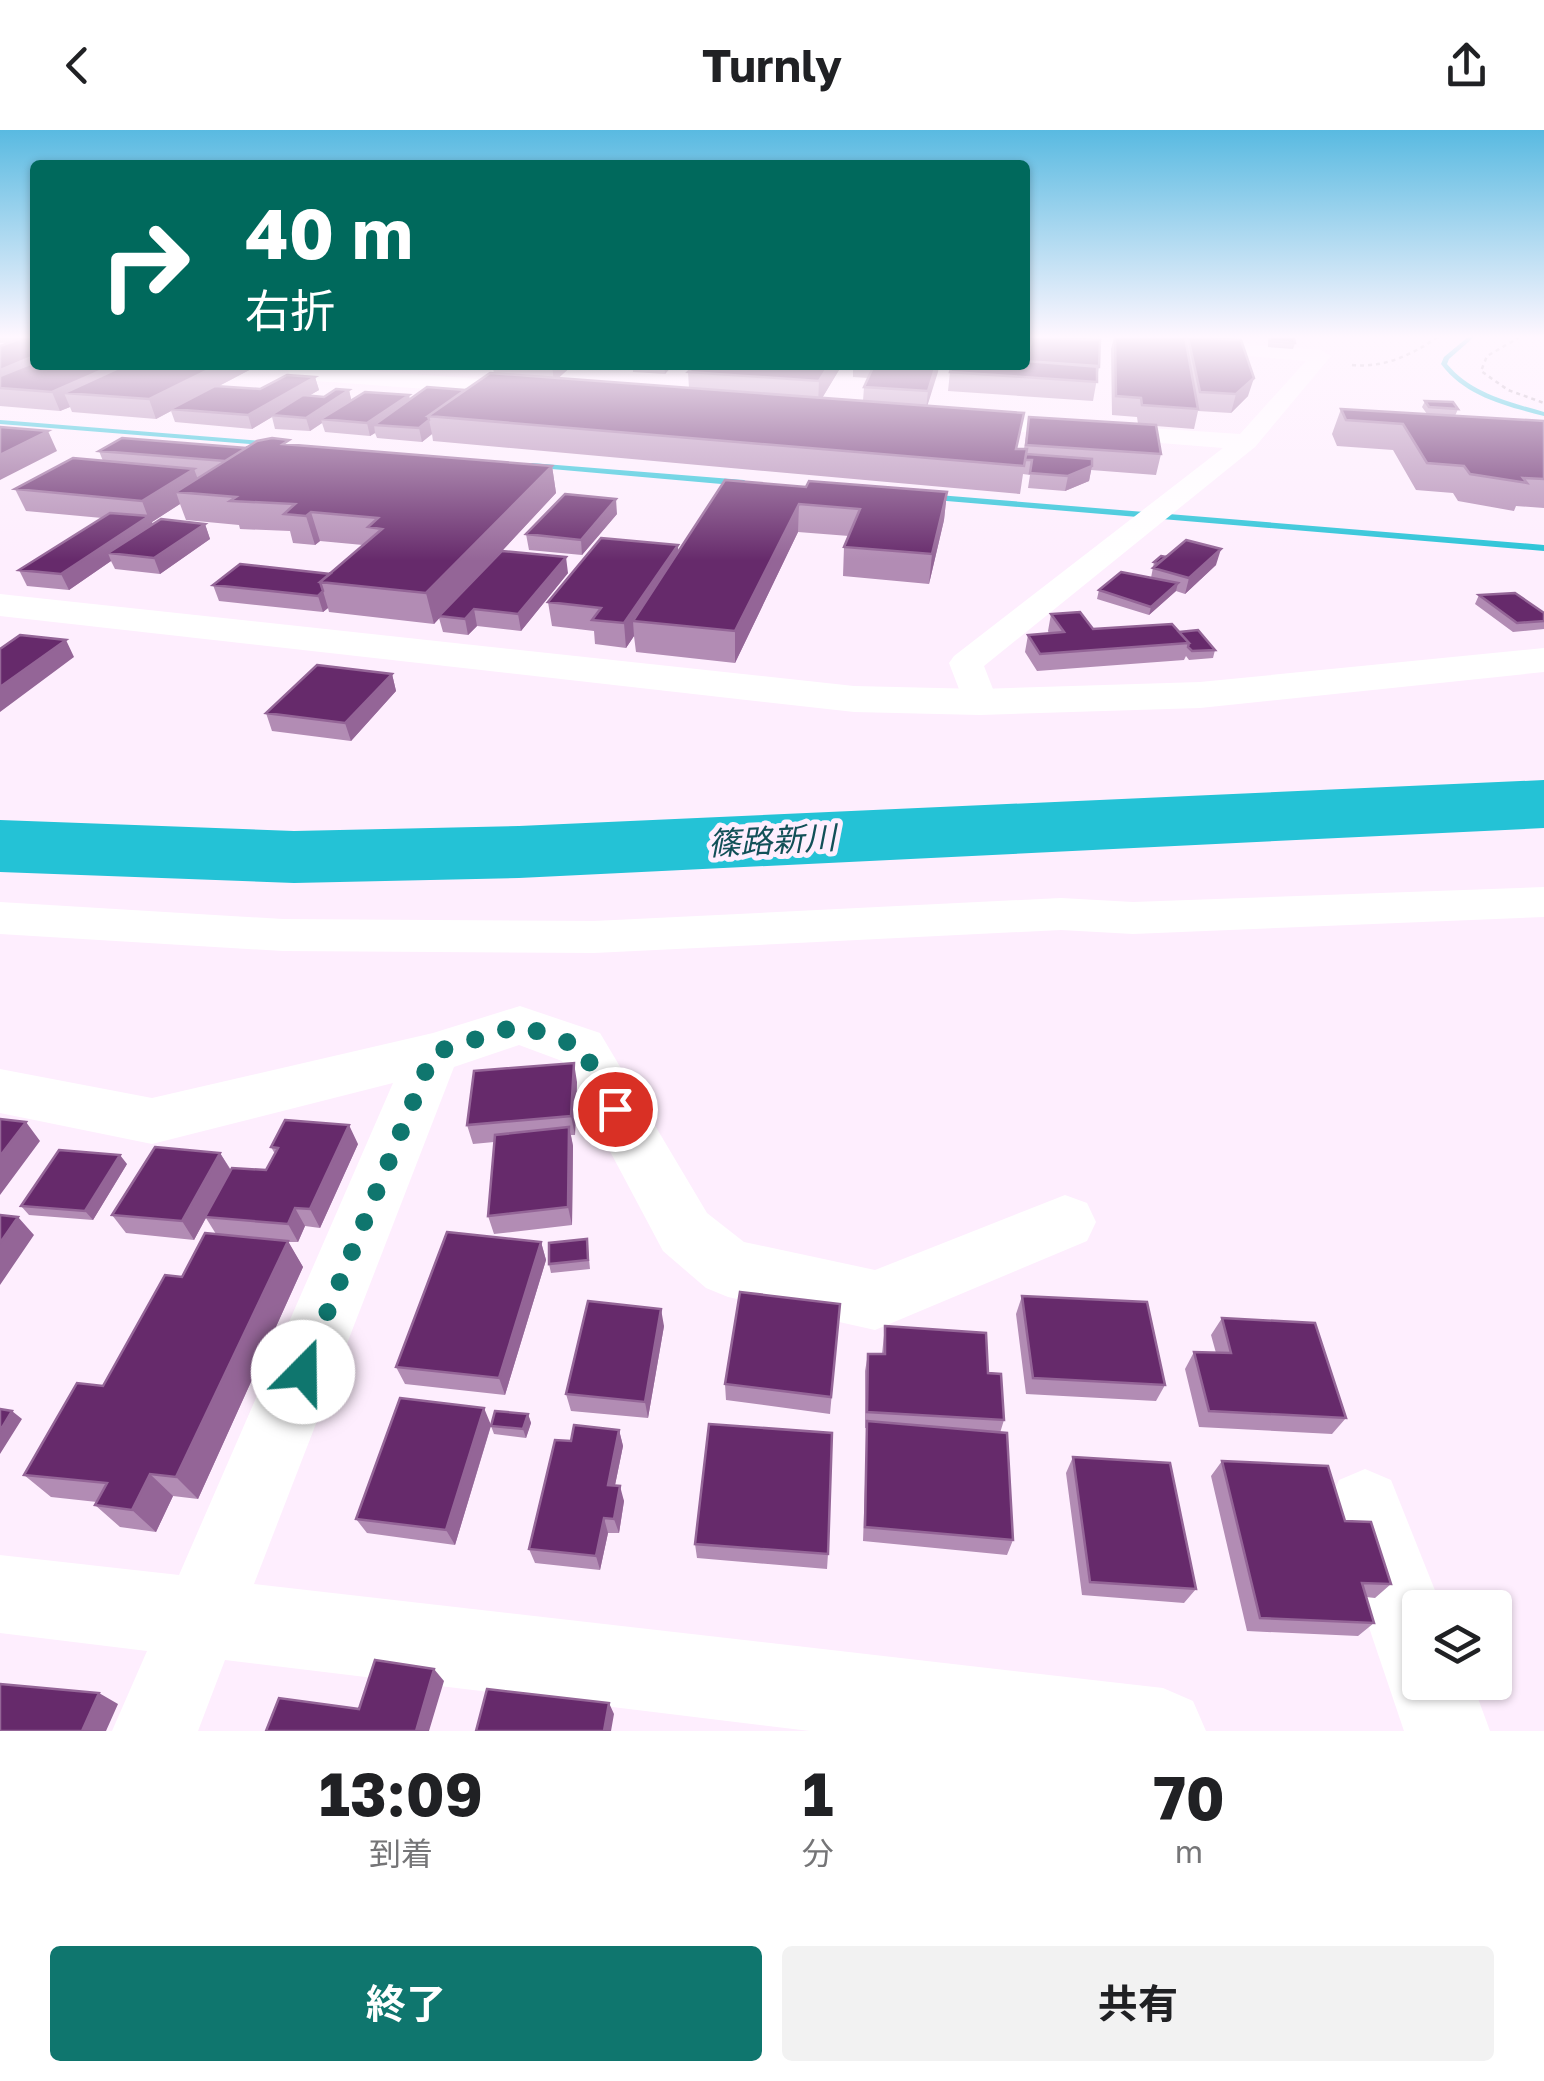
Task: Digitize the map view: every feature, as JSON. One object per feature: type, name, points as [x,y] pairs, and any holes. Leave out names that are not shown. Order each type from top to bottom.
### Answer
[{"type":"street","points":[[980,702],[966,663],[1246,442],[1273,412]]},
{"type":"street","points":[[942,419],[1246,442]]},
{"type":"street","points":[[0,605],[854,699],[980,702],[1200,694],[1544,660]]},
{"type":"street","points":[[0,918],[283,934],[594,936],[1061,914],[1133,918],[1544,902]]},
{"type":"street","points":[[0,1090],[152,1121],[433,1053],[520,1025],[581,1047],[685,1232],[728,1268],[874,1300],[1065,1222]]},
{"type":"street","points":[[156,1731],[433,1053]]},
{"type":"street","points":[[1365,1506],[1402,1607]]},
{"type":"street","points":[[0,1594],[1163,1731]]},
{"type":"street","points":[[1436,1700],[1447,1731]]},
{"type":"building","points":[[206,412],[254,412],[248,415]]},
{"type":"building","points":[[276,412],[316,412],[306,418],[271,415]]},
{"type":"building","points":[[333,412],[384,412],[367,423],[321,419]]},
{"type":"building","points":[[393,412],[434,412],[419,428],[374,425]]},
{"type":"building","points":[[434,412],[1007,412],[1024,413],[1016,449],[1027,449],[1024,466],[428,416]]},
{"type":"building","points":[[1342,412],[1544,421],[1544,479],[1523,478],[1527,483],[1470,474],[1464,466],[1427,463],[1403,424],[1346,420]]},
{"type":"building","points":[[1029,417],[1156,425],[1161,454],[1026,445]]},
{"type":"building","points":[[0,427],[48,431],[0,455]]},
{"type":"building","points":[[122,438],[246,448],[225,461],[99,451]]},
{"type":"building","points":[[289,440],[283,444],[552,466],[426,593],[320,582],[382,529],[368,527],[378,518],[311,512],[306,516],[284,514],[295,504],[230,501],[236,497],[176,492],[257,441]]},
{"type":"building","points":[[1026,454],[1092,459],[1092,466],[1068,476],[1030,473],[1032,460],[1025,460]]},
{"type":"building","points":[[73,458],[194,469],[142,501],[15,489]]},
{"type":"building","points":[[725,480],[806,487],[809,481],[947,492],[932,554],[844,547],[860,509],[799,504],[735,631],[633,621]]},
{"type":"building","points":[[565,494],[616,499],[581,540],[526,534]]},
{"type":"building","points":[[110,513],[149,516],[61,574],[19,570]]},
{"type":"building","points":[[161,519],[205,524],[154,558],[108,553]]},
{"type":"building","points":[[601,538],[678,545],[624,623],[592,620],[601,608],[548,602]]},
{"type":"building","points":[[1186,540],[1221,549],[1189,578],[1153,568]]},
{"type":"building","points":[[502,551],[566,557],[518,614],[474,609],[465,619],[439,616]]},
{"type":"building","points":[[240,564],[330,574],[320,582],[323,591],[318,596],[213,585]]},
{"type":"building","points":[[1121,572],[1178,583],[1151,607],[1099,590]]},
{"type":"building","points":[[1515,593],[1544,613],[1544,621],[1517,623],[1479,595]]},
{"type":"building","points":[[1080,612],[1093,629],[1172,624],[1189,643],[1040,654],[1028,635],[1064,632],[1051,614]]},
{"type":"building","points":[[1198,630],[1215,650],[1192,651],[1179,632]]},
{"type":"building","points":[[20,635],[66,640],[0,687],[0,649]]},
{"type":"building","points":[[317,665],[392,674],[345,723],[266,713]]},
{"type":"building","points":[[574,1063],[571,1116],[467,1125],[474,1071]]},
{"type":"building","points":[[0,1119],[26,1122],[0,1156]]},
{"type":"building","points":[[285,1120],[349,1125],[310,1209],[295,1208],[288,1224],[205,1217],[232,1168],[266,1170],[278,1148],[271,1147]]},
{"type":"building","points":[[569,1127],[568,1207],[488,1216],[495,1135]]},
{"type":"building","points":[[155,1147],[220,1153],[182,1221],[112,1215]]},
{"type":"building","points":[[59,1150],[120,1155],[85,1211],[21,1206]]},
{"type":"building","points":[[0,1215],[18,1217],[0,1243]]},
{"type":"building","points":[[447,1232],[541,1242],[499,1378],[396,1367]]},
{"type":"building","points":[[205,1233],[288,1241],[176,1477],[150,1474],[132,1510],[95,1505],[107,1483],[24,1475],[77,1383],[103,1386],[165,1275],[182,1277]]},
{"type":"building","points":[[587,1239],[588,1260],[549,1264],[549,1243]]},
{"type":"building","points":[[740,1292],[840,1304],[831,1397],[725,1384]]},
{"type":"building","points":[[1022,1296],[1147,1302],[1165,1385],[1033,1378]]},
{"type":"building","points":[[588,1301],[661,1309],[645,1402],[566,1394]]},
{"type":"building","points":[[1222,1318],[1315,1323],[1346,1418],[1209,1411],[1194,1352],[1231,1353]]},
{"type":"building","points":[[885,1326],[986,1333],[988,1373],[1001,1374],[1004,1420],[867,1412],[868,1354],[885,1354]]},
{"type":"building","points":[[400,1398],[484,1408],[446,1530],[356,1519]]},
{"type":"building","points":[[0,1409],[12,1411],[0,1431]]},
{"type":"building","points":[[495,1411],[528,1414],[523,1429],[491,1426]]},
{"type":"building","points":[[867,1421],[1007,1433],[1013,1540],[865,1527]]},
{"type":"building","points":[[709,1424],[832,1433],[828,1554],[695,1544]]},
{"type":"building","points":[[574,1425],[619,1430],[608,1485],[620,1486],[614,1519],[604,1518],[596,1556],[529,1549],[555,1440],[571,1441]]},
{"type":"building","points":[[1073,1457],[1170,1463],[1196,1589],[1090,1582]]},
{"type":"building","points":[[1222,1461],[1328,1466],[1345,1521],[1371,1522],[1391,1584],[1362,1583],[1374,1623],[1260,1618]]},
{"type":"building","points":[[375,1660],[434,1669],[416,1731],[266,1731],[279,1698],[359,1709]]},
{"type":"building","points":[[0,1684],[99,1693],[82,1731],[0,1731]]},
{"type":"building","points":[[487,1689],[609,1703],[604,1731],[476,1731]]},
{"type":"waterway","points":[[1536,412],[1544,414]]},
{"type":"waterway","points":[[0,422],[275,444]]},
{"type":"waterway","points":[[532,465],[744,483]]},
{"type":"waterway","points":[[926,497],[1544,548]]},
{"type":"waterway","name":"篠路新川","points":[[0,846],[294,857],[519,852],[1544,804]]},
{"type":"route","points":[[303,1372],[433,1053],[520,1025],[581,1047],[615,1109]]}]
